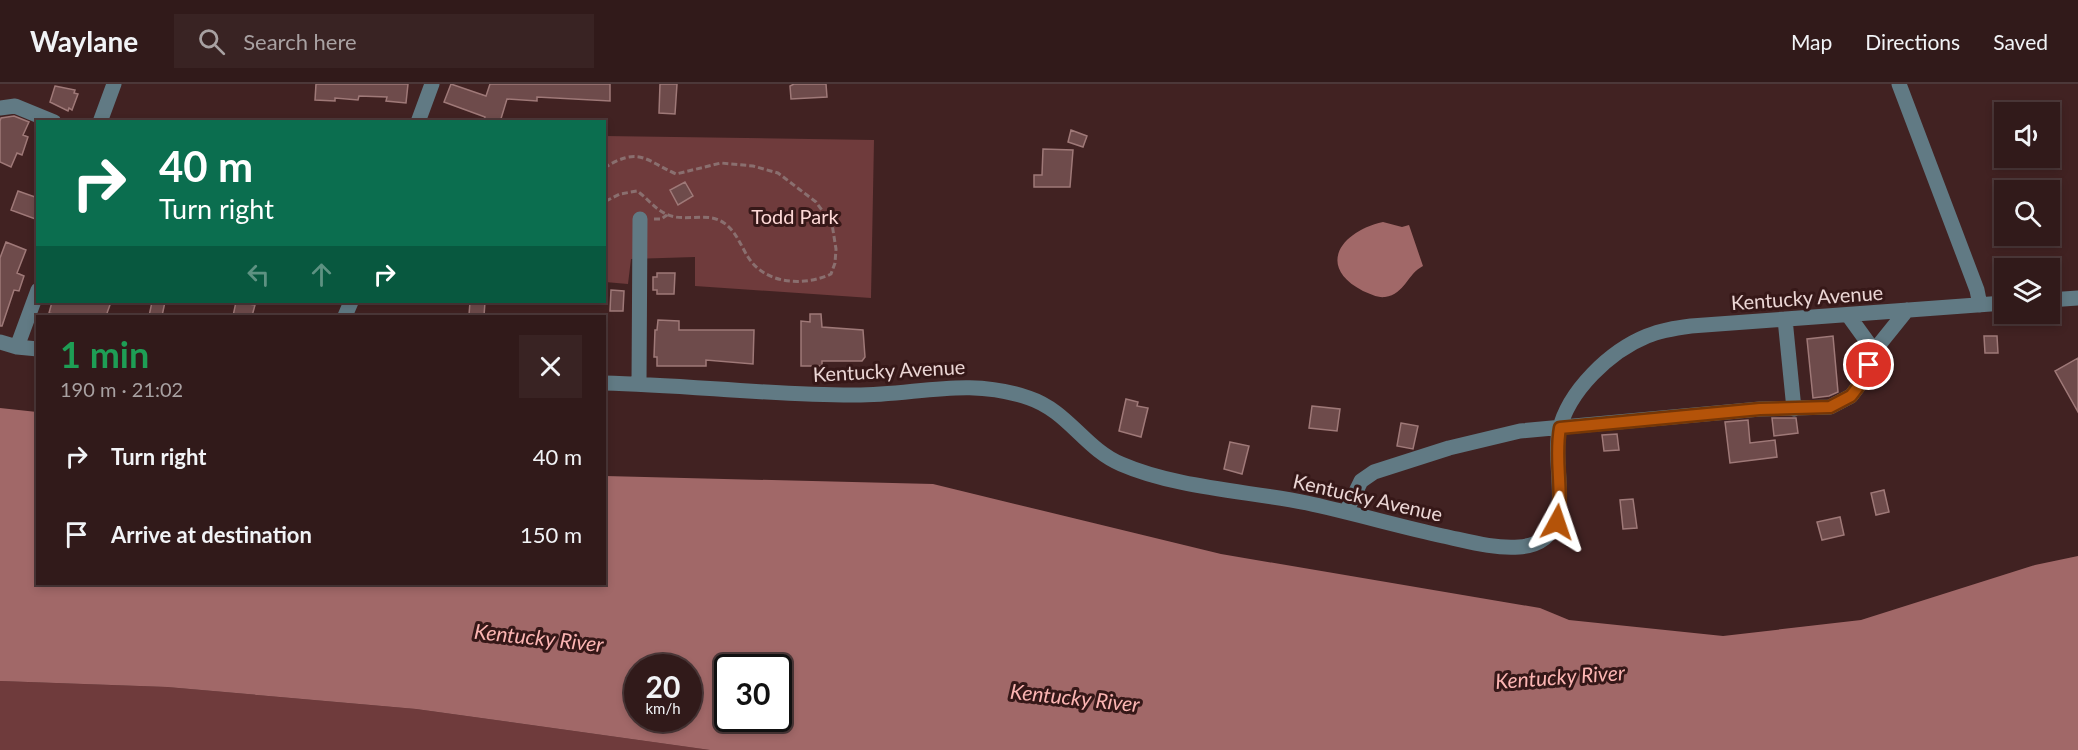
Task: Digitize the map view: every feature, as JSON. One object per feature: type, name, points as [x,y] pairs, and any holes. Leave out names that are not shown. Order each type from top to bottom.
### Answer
[{"type":"street","points":[[101,120],[114,84]]},
{"type":"street","points":[[419,120],[432,84]]},
{"type":"street","points":[[1899,84],[1977,290],[1980,305]]},
{"type":"street","points":[[0,108],[15,106],[49,120]]},
{"type":"street","points":[[639,384],[640,219]]},
{"type":"street","points":[[17,348],[36,296]]},
{"type":"street","points":[[2060,299],[2078,298]]},
{"type":"street","name":"Kentucky Avenue","points":[[606,383],[760,393],[857,395],[978,386],[1029,398],[1051,408],[1100,452],[1117,463],[1137,470],[1346,512],[1480,543],[1519,547],[1535,543],[1549,535],[1557,522],[1560,508],[1557,460],[1560,428],[1573,400],[1597,371],[1629,345],[1649,335],[1691,326],[1994,304]]},
{"type":"street","points":[[1346,512],[1361,481],[1374,472],[1428,454],[1510,433],[1760,409],[1830,407],[1851,396],[1864,379],[1874,351],[1907,310]]},
{"type":"street","points":[[1848,315],[1874,351]]},
{"type":"street","points":[[1785,320],[1794,409]]},
{"type":"street","points":[[0,342],[17,348],[36,350]]},
{"type":"path","points":[[606,167],[617,160],[631,156],[650,159],[676,174],[721,163],[769,169],[803,191],[824,211],[835,234],[835,262],[831,274],[818,280],[776,279],[756,268],[725,223],[716,219],[667,215],[637,190],[620,194],[606,201]]},
{"type":"green space","name":"Todd Park","points":[[606,136],[874,140],[871,298],[695,286],[695,257],[631,259],[628,284],[606,282]]},
{"type":"green space","points":[[0,681],[167,687],[416,709],[710,750],[0,750]]},
{"type":"water","points":[[1383,222],[1402,227],[1409,225],[1423,266],[1397,292],[1382,297],[1363,291],[1348,281],[1340,271],[1337,261],[1346,241],[1356,233]]},
{"type":"water","name":"Kentucky River","points":[[0,408],[36,412],[36,585],[606,585],[606,476],[933,484],[1221,554],[1540,608],[1569,620],[1723,636],[1861,620],[2035,565],[2078,556],[2078,750],[710,750],[416,709],[167,687],[0,681]]},
{"type":"building","points":[[316,84],[408,84],[406,103],[386,101],[387,97],[359,96],[358,100],[335,98],[335,101],[315,100]]},
{"type":"building","points":[[451,84],[486,96],[490,84],[610,84],[610,101],[537,97],[537,101],[507,99],[501,120],[484,120],[485,117],[444,102]]},
{"type":"building","points":[[660,84],[677,84],[675,114],[659,113]]},
{"type":"building","points":[[826,84],[827,97],[791,99],[790,86]]},
{"type":"building","points":[[55,86],[75,90],[74,93],[78,94],[72,110],[69,108],[68,111],[50,102]]},
{"type":"building","points":[[14,116],[29,122],[23,135],[28,137],[22,155],[17,153],[11,167],[0,162],[0,121],[1,118]]},
{"type":"building","points":[[1071,130],[1087,136],[1083,147],[1068,142]]},
{"type":"building","points":[[1043,149],[1073,150],[1070,187],[1034,187],[1034,175],[1042,175]]},
{"type":"building","points":[[685,182],[693,196],[678,205],[670,190]]},
{"type":"building","points":[[18,191],[36,197],[36,219],[11,210]]},
{"type":"building","points":[[6,242],[26,250],[17,273],[24,276],[19,291],[14,290],[2,326],[0,326],[0,258]]},
{"type":"building","points":[[657,273],[675,273],[674,294],[657,294],[657,290],[653,290],[653,277],[657,277]]},
{"type":"building","points":[[611,290],[624,291],[623,311],[610,311]]},
{"type":"building","points":[[52,303],[111,303],[106,315],[49,313]]},
{"type":"building","points":[[152,303],[165,303],[162,315],[149,315]]},
{"type":"building","points":[[236,303],[255,305],[252,315],[233,315]]},
{"type":"building","points":[[470,303],[485,303],[484,315],[469,315]]},
{"type":"building","points":[[810,314],[821,314],[822,327],[863,330],[865,357],[862,361],[822,361],[822,366],[801,366],[801,321],[810,322]]},
{"type":"building","points":[[658,320],[679,321],[679,330],[754,330],[753,364],[706,360],[706,366],[657,366],[657,357],[654,357],[655,330],[657,330]]},
{"type":"building","points":[[1833,336],[1838,392],[1813,398],[1807,339]]},
{"type":"building","points":[[1984,336],[1997,336],[1998,353],[1985,353]]},
{"type":"building","points":[[2078,358],[2078,412],[2055,371]]},
{"type":"building","points":[[1126,399],[1138,402],[1137,406],[1148,408],[1141,437],[1119,431]]},
{"type":"building","points":[[1312,406],[1340,409],[1337,431],[1309,428]]},
{"type":"building","points":[[1772,418],[1796,418],[1798,433],[1774,436]]},
{"type":"building","points":[[1748,420],[1750,443],[1775,440],[1777,457],[1730,463],[1725,422]]},
{"type":"building","points":[[1401,423],[1418,426],[1413,449],[1397,446]]},
{"type":"building","points":[[1617,434],[1619,450],[1604,451],[1602,435]]},
{"type":"building","points":[[1230,442],[1249,446],[1242,474],[1224,469]]},
{"type":"building","points":[[1884,490],[1889,512],[1876,515],[1871,493]]},
{"type":"building","points":[[1633,499],[1637,528],[1623,529],[1620,500]]},
{"type":"building","points":[[1840,517],[1844,535],[1822,540],[1817,522]]},
{"type":"route","points":[[1557,522],[1560,508],[1557,460],[1560,428],[1760,409],[1830,407],[1851,396],[1864,379],[1869,365]]}]
